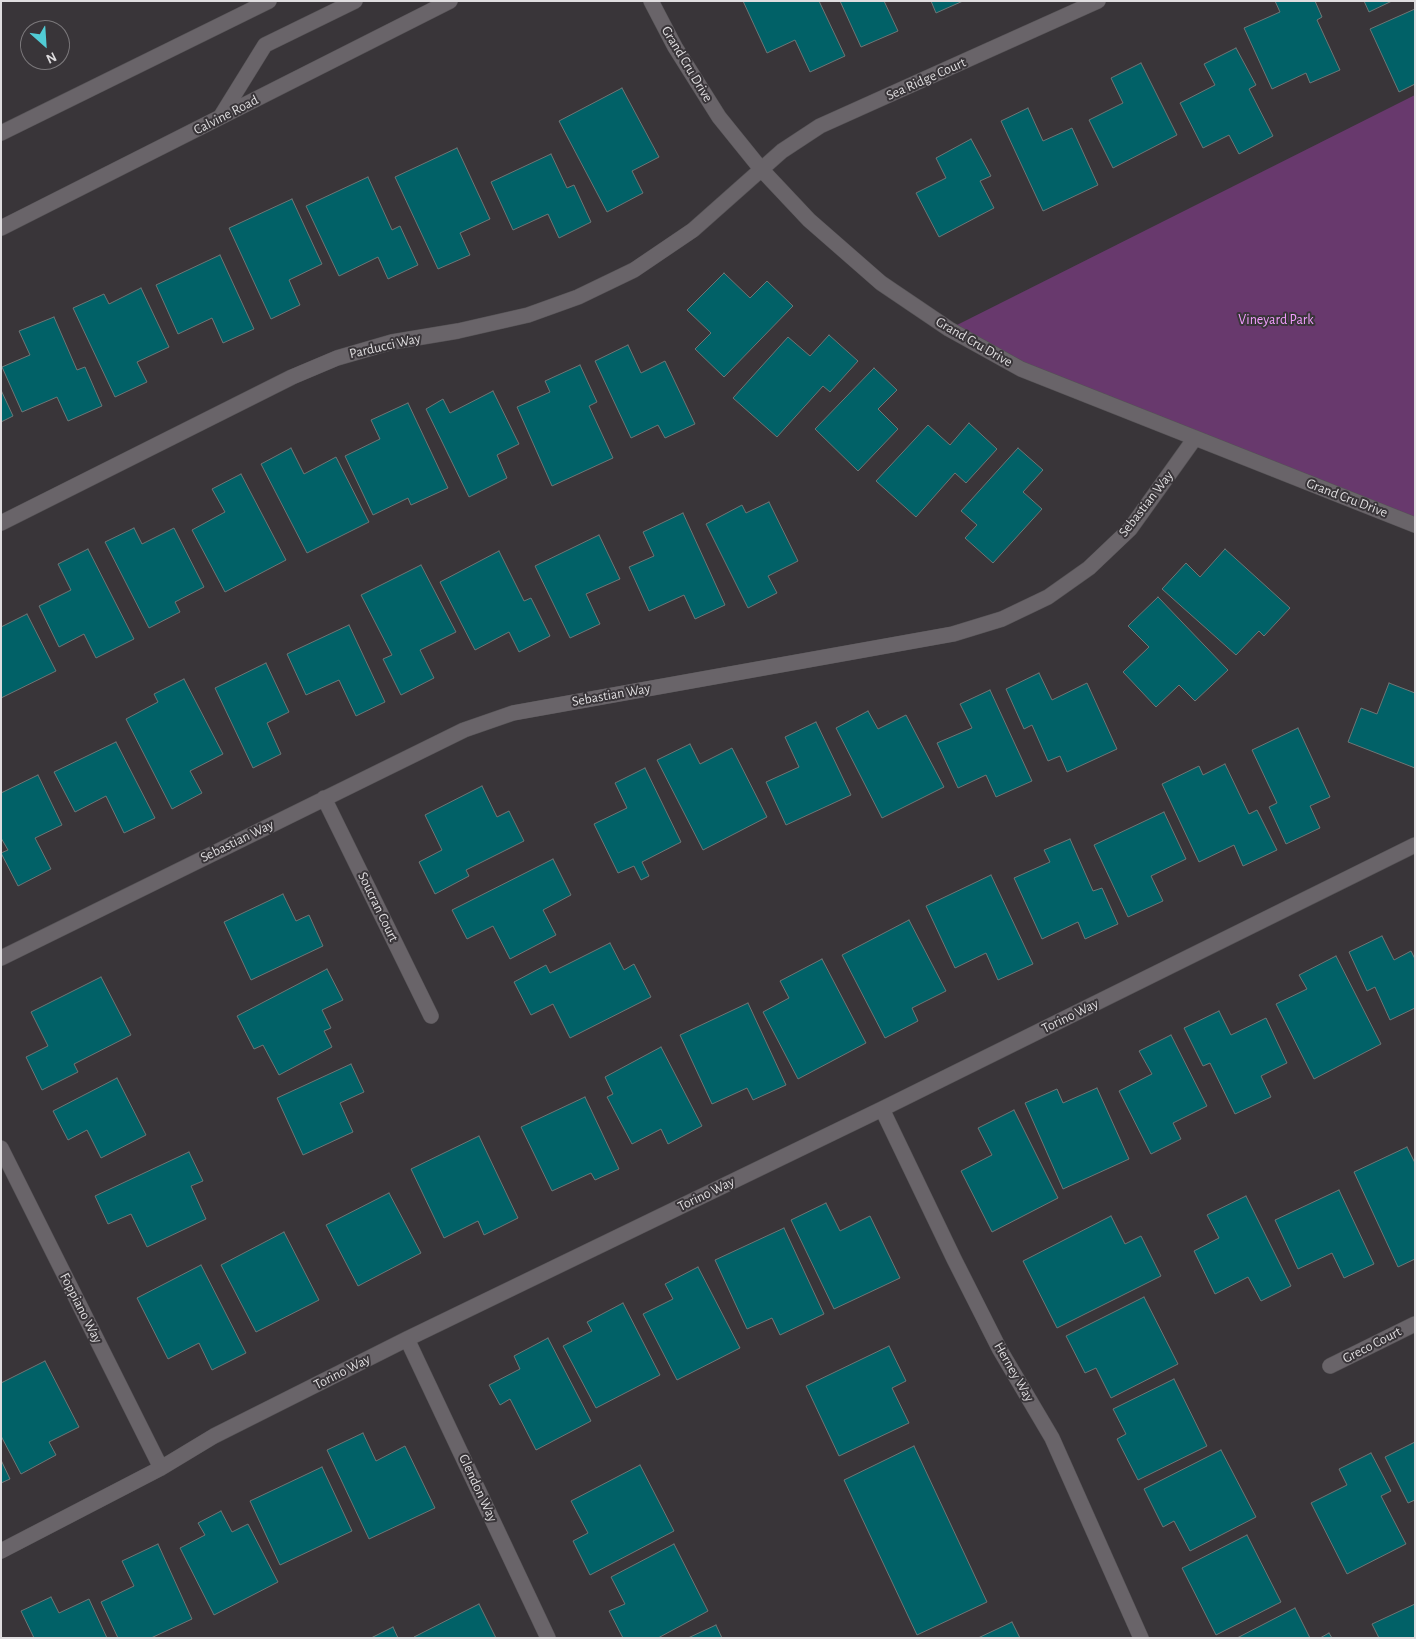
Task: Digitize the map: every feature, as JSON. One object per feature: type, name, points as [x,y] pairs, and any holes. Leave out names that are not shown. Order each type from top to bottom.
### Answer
[{"type":"street","points":[[1,133],[270,1]]},
{"type":"street","points":[[221,118],[265,45],[355,1]]},
{"type":"street","name":"Calvine Road","points":[[1,228],[450,1]]},
{"type":"street","name":"Grand Cru Drive","points":[[651,1],[675,47],[719,117],[761,169],[809,220],[881,283],[949,330],[1021,369],[1415,525]]},
{"type":"street","name":"Sea Ridge Court","points":[[761,169],[782,151],[820,126],[1098,1]]},
{"type":"street","name":"Parducci Way","points":[[1,523],[292,377],[337,358],[392,342],[458,331],[528,315],[578,297],[634,270],[693,230],[761,169]]},
{"type":"street","name":"Sebastian Way","points":[[1,958],[464,730],[512,713],[953,634],[1002,619],[1048,597],[1089,568],[1130,529],[1195,438]]},
{"type":"street","name":"Soucran Court","points":[[324,798],[431,1016]]},
{"type":"street","name":"Torino Way","points":[[1,1552],[161,1468],[214,1436],[407,1339],[882,1109],[1415,845]]},
{"type":"street","name":"Herney Way","points":[[882,1109],[992,1334],[1052,1438],[1141,1638]]},
{"type":"street","name":"Foppiano Way","points":[[1,1148],[161,1468]]},
{"type":"street","name":"Greco Court","points":[[1330,1366],[1415,1324]]},
{"type":"street","name":"Glendon Way","points":[[407,1339],[548,1638]]},
{"type":"green space","name":"Vineyard Park","points":[[1415,95],[1415,525],[1195,438],[949,329]]},
{"type":"building","points":[[743,1],[819,1],[845,56],[810,72],[795,40],[767,53]]},
{"type":"building","points":[[840,1],[884,1],[898,31],[861,47]]},
{"type":"building","points":[[931,1],[963,1],[936,13]]},
{"type":"building","points":[[1275,1],[1315,1],[1322,17],[1317,20],[1340,70],[1310,83],[1306,73],[1272,89],[1244,28],[1280,12]]},
{"type":"building","points":[[1364,1],[1392,1],[1369,12]]},
{"type":"building","points":[[1415,9],[1415,84],[1399,92],[1370,29]]},
{"type":"building","points":[[1236,48],[1256,85],[1249,89],[1273,136],[1239,154],[1229,135],[1203,148],[1180,103],[1215,85],[1204,64]]},
{"type":"building","points":[[1141,63],[1177,135],[1113,168],[1089,120],[1123,103],[1111,78]]},
{"type":"building","points":[[622,88],[659,157],[632,171],[643,193],[607,212],[559,121]]},
{"type":"building","points":[[1028,108],[1043,141],[1072,128],[1098,185],[1043,211],[1001,121]]},
{"type":"building","points":[[971,139],[991,176],[980,181],[994,208],[939,237],[916,193],[946,178],[936,158]]},
{"type":"building","points":[[457,148],[490,219],[460,233],[470,255],[438,269],[395,177]]},
{"type":"building","points":[[551,154],[567,188],[574,185],[591,222],[559,238],[548,214],[513,230],[491,182]]},
{"type":"building","points":[[368,177],[392,230],[400,226],[418,265],[388,279],[378,257],[339,276],[306,206]]},
{"type":"building","points":[[292,199],[322,264],[289,280],[300,305],[271,319],[229,228]]},
{"type":"building","points":[[220,255],[254,329],[223,343],[212,318],[178,334],[156,285]]},
{"type":"building","points":[[724,273],[750,298],[767,281],[793,306],[724,377],[695,349],[711,333],[687,310]]},
{"type":"building","points":[[141,288],[169,347],[137,362],[147,382],[115,397],[73,308],[104,294],[109,304]]},
{"type":"building","points":[[54,317],[77,370],[85,367],[102,406],[68,421],[57,397],[22,412],[2,367],[30,355],[19,331]]},
{"type":"building","points":[[829,335],[858,361],[830,392],[823,386],[777,437],[733,398],[788,337],[810,356]]},
{"type":"building","points":[[628,345],[641,373],[665,361],[695,424],[665,438],[658,425],[631,438],[595,361]]},
{"type":"building","points":[[580,365],[597,402],[589,406],[613,458],[552,486],[517,407],[550,392],[545,381]]},
{"type":"building","points":[[874,368],[897,390],[878,409],[898,429],[858,471],[815,429]]},
{"type":"building","points":[[1,390],[13,416],[1,422]]},
{"type":"building","points":[[493,391],[519,444],[497,455],[507,478],[469,497],[426,409],[443,399],[450,413]]},
{"type":"building","points":[[408,403],[448,488],[411,505],[408,498],[373,515],[345,456],[380,439],[371,420]]},
{"type":"building","points":[[969,423],[997,449],[966,483],[955,473],[916,517],[876,481],[928,425],[950,445]]},
{"type":"building","points":[[291,448],[304,474],[336,457],[369,522],[307,553],[261,464]]},
{"type":"building","points":[[1018,448],[1043,470],[1023,492],[1042,509],[993,563],[965,538],[977,525],[961,511]]},
{"type":"building","points":[[241,474],[286,560],[225,592],[192,530],[225,512],[212,489]]},
{"type":"building","points":[[769,502],[798,561],[768,576],[777,593],[748,608],[706,524],[742,505],[746,513]]},
{"type":"building","points":[[683,513],[725,605],[695,619],[684,595],[649,611],[629,567],[654,556],[643,532]]},
{"type":"building","points":[[134,528],[142,544],[174,528],[204,587],[175,602],[180,612],[149,628],[105,542]]},
{"type":"building","points":[[599,535],[620,579],[586,594],[600,624],[570,638],[535,566]]},
{"type":"building","points":[[88,549],[134,639],[96,658],[84,634],[59,647],[39,606],[71,590],[58,564]]},
{"type":"building","points":[[1225,549],[1290,608],[1264,636],[1259,631],[1236,655],[1162,589],[1186,563],[1200,577]]},
{"type":"building","points":[[499,551],[524,601],[531,598],[550,636],[519,652],[509,632],[475,650],[440,582]]},
{"type":"building","points":[[421,565],[456,632],[420,650],[434,678],[401,695],[383,659],[392,655],[361,595]]},
{"type":"building","points":[[1158,597],[1228,670],[1195,701],[1179,685],[1156,707],[1123,672],[1149,647],[1128,626]]},
{"type":"building","points":[[27,614],[56,671],[1,698],[1,627]]},
{"type":"building","points":[[349,625],[385,702],[356,716],[339,680],[306,695],[287,654]]},
{"type":"building","points":[[266,663],[289,712],[267,723],[281,754],[253,768],[215,688]]},
{"type":"building","points":[[1039,673],[1052,700],[1087,683],[1117,749],[1067,772],[1060,756],[1048,761],[1032,725],[1024,729],[1006,689]]},
{"type":"building","points":[[184,679],[223,754],[190,771],[202,793],[172,809],[126,719],[158,702],[154,694]]},
{"type":"building","points":[[1389,683],[1415,693],[1415,768],[1348,742],[1361,708],[1377,714]]},
{"type":"building","points":[[990,690],[1032,781],[996,797],[986,775],[958,788],[937,743],[972,728],[960,704]]},
{"type":"building","points":[[868,711],[878,729],[906,715],[944,787],[882,818],[836,728]]},
{"type":"building","points":[[816,722],[851,795],[786,825],[766,782],[799,767],[785,737]]},
{"type":"building","points":[[1298,728],[1330,797],[1310,806],[1320,828],[1286,844],[1269,807],[1277,803],[1252,750]]},
{"type":"building","points":[[116,742],[155,818],[124,833],[106,796],[75,812],[54,772]]},
{"type":"building","points":[[690,744],[700,764],[732,748],[767,817],[703,850],[657,760]]},
{"type":"building","points":[[1225,764],[1249,814],[1257,810],[1277,850],[1243,866],[1234,845],[1199,862],[1162,784],[1199,766],[1203,775]]},
{"type":"building","points":[[645,768],[681,842],[642,862],[649,876],[641,880],[634,866],[618,873],[594,824],[627,808],[615,783]]},
{"type":"building","points":[[38,775],[62,825],[35,838],[51,869],[18,886],[1,853],[8,850],[1,838],[1,793]]},
{"type":"building","points":[[482,786],[497,817],[509,811],[524,841],[466,870],[469,876],[435,894],[419,862],[442,850],[425,815]]},
{"type":"building","points":[[1164,812],[1186,859],[1151,876],[1163,901],[1128,917],[1094,845]]},
{"type":"building","points":[[1070,839],[1093,891],[1102,888],[1118,924],[1085,939],[1078,922],[1042,939],[1014,878],[1050,862],[1044,850]]},
{"type":"building","points":[[553,859],[571,895],[543,910],[556,935],[510,959],[493,926],[467,939],[452,910]]},
{"type":"building","points":[[991,875],[1033,964],[998,980],[986,953],[955,968],[926,906]]},
{"type":"building","points":[[283,894],[296,921],[309,915],[323,946],[251,980],[224,922]]},
{"type":"building","points":[[909,920],[946,991],[912,1008],[918,1021],[885,1038],[842,955]]},
{"type":"building","points":[[1382,936],[1394,960],[1411,951],[1415,959],[1415,1008],[1390,1020],[1375,987],[1367,991],[1349,952]]},
{"type":"building","points":[[610,943],[624,970],[634,964],[651,997],[570,1038],[553,1004],[531,1015],[514,982],[546,965],[550,973]]},
{"type":"building","points":[[1336,956],[1381,1044],[1314,1079],[1276,1004],[1307,989],[1299,975]]},
{"type":"building","points":[[822,959],[866,1043],[798,1079],[763,1012],[789,998],[780,981]]},
{"type":"building","points":[[327,969],[343,1000],[322,1010],[331,1028],[324,1031],[332,1047],[279,1075],[263,1045],[254,1049],[237,1016]]},
{"type":"building","points":[[101,977],[131,1035],[74,1064],[78,1072],[42,1090],[26,1057],[48,1046],[31,1012]]},
{"type":"building","points":[[748,1003],[786,1085],[753,1100],[747,1088],[712,1104],[680,1035]]},
{"type":"building","points":[[1219,1011],[1231,1035],[1266,1018],[1287,1063],[1261,1076],[1271,1097],[1235,1114],[1210,1063],[1203,1066],[1184,1028]]},
{"type":"building","points":[[1171,1035],[1207,1106],[1173,1123],[1181,1139],[1151,1154],[1119,1091],[1152,1074],[1139,1051]]},
{"type":"building","points":[[661,1047],[702,1126],[668,1144],[661,1129],[632,1144],[607,1097],[613,1094],[605,1077]]},
{"type":"building","points":[[351,1064],[364,1092],[340,1103],[353,1132],[303,1155],[277,1098]]},
{"type":"building","points":[[117,1078],[146,1135],[101,1158],[87,1130],[68,1140],[53,1111]]},
{"type":"building","points":[[1097,1088],[1129,1159],[1063,1189],[1025,1103],[1057,1089],[1063,1103]]},
{"type":"building","points":[[585,1097],[619,1169],[595,1180],[591,1173],[552,1191],[521,1127]]},
{"type":"building","points":[[1014,1110],[1058,1198],[992,1232],[961,1171],[992,1155],[978,1128]]},
{"type":"building","points":[[479,1136],[518,1218],[484,1235],[478,1221],[444,1238],[411,1169]]},
{"type":"building","points":[[1407,1147],[1415,1163],[1415,1259],[1398,1267],[1354,1172]]},
{"type":"building","points":[[189,1152],[203,1181],[191,1186],[206,1219],[147,1247],[131,1214],[108,1224],[95,1196]]},
{"type":"building","points":[[1339,1190],[1374,1264],[1344,1278],[1332,1253],[1298,1269],[1275,1220]]},
{"type":"building","points":[[389,1193],[421,1253],[358,1286],[326,1225]]},
{"type":"building","points":[[1246,1196],[1291,1286],[1261,1301],[1248,1277],[1215,1294],[1194,1251],[1219,1238],[1207,1215]]},
{"type":"building","points":[[826,1203],[840,1231],[870,1216],[900,1278],[834,1309],[791,1220]]},
{"type":"building","points":[[1111,1216],[1125,1244],[1141,1236],[1161,1276],[1057,1328],[1023,1261]]},
{"type":"building","points":[[784,1228],[824,1314],[780,1335],[772,1318],[747,1329],[715,1260]]},
{"type":"building","points":[[284,1232],[319,1300],[256,1332],[221,1265]]},
{"type":"building","points":[[201,1265],[246,1353],[212,1370],[199,1343],[168,1359],[137,1298]]},
{"type":"building","points":[[698,1267],[740,1348],[677,1380],[643,1314],[673,1299],[665,1284]]},
{"type":"building","points":[[1144,1297],[1178,1364],[1111,1398],[1096,1368],[1085,1373],[1066,1336]]},
{"type":"building","points":[[623,1303],[660,1375],[596,1408],[563,1346],[592,1331],[587,1322]]},
{"type":"building","points":[[548,1338],[591,1421],[536,1450],[510,1399],[500,1405],[489,1385],[520,1369],[514,1356]]},
{"type":"building","points":[[889,1346],[906,1381],[892,1388],[909,1423],[839,1456],[806,1386]]},
{"type":"building","points":[[45,1361],[79,1427],[49,1442],[56,1455],[21,1474],[1,1436],[1,1383]]},
{"type":"building","points":[[1174,1379],[1207,1446],[1138,1480],[1117,1439],[1126,1434],[1113,1409]]},
{"type":"building","points":[[363,1433],[376,1461],[405,1446],[435,1508],[369,1539],[327,1450]]},
{"type":"building","points":[[1415,1442],[1415,1500],[1408,1503],[1385,1457]]},
{"type":"building","points":[[914,1446],[987,1602],[917,1635],[844,1480]]},
{"type":"building","points":[[1221,1450],[1256,1517],[1190,1551],[1174,1521],[1163,1527],[1144,1489]]},
{"type":"building","points":[[1371,1453],[1391,1491],[1381,1496],[1406,1544],[1347,1574],[1311,1503],[1347,1485],[1339,1469]]},
{"type":"building","points":[[1,1460],[10,1479],[1,1483]]},
{"type":"building","points":[[640,1465],[674,1531],[590,1575],[573,1541],[588,1533],[571,1501]]},
{"type":"building","points":[[322,1467],[352,1531],[280,1565],[250,1501]]},
{"type":"building","points":[[221,1511],[232,1532],[248,1524],[278,1582],[214,1615],[180,1548],[205,1535],[198,1523]]},
{"type":"building","points":[[1247,1535],[1281,1602],[1216,1635],[1182,1568]]},
{"type":"building","points":[[158,1544],[192,1619],[151,1638],[118,1638],[101,1602],[134,1586],[122,1561]]},
{"type":"building","points":[[674,1544],[708,1611],[658,1638],[623,1638],[609,1611],[625,1604],[611,1577]]},
{"type":"building","points":[[51,1597],[59,1613],[89,1599],[107,1638],[34,1638],[21,1611]]},
{"type":"building","points":[[479,1604],[496,1638],[414,1637]]},
{"type":"building","points":[[1415,1604],[1415,1638],[1379,1638],[1372,1624]]},
{"type":"building","points":[[1295,1608],[1310,1638],[1237,1638]]},
{"type":"building","points":[[1012,1622],[1020,1638],[978,1638]]},
{"type":"building","points":[[716,1625],[722,1638],[688,1638]]},
{"type":"building","points":[[393,1627],[398,1638],[371,1638]]},
{"type":"building","points":[[1329,1633],[1332,1638],[1320,1638]]}]
